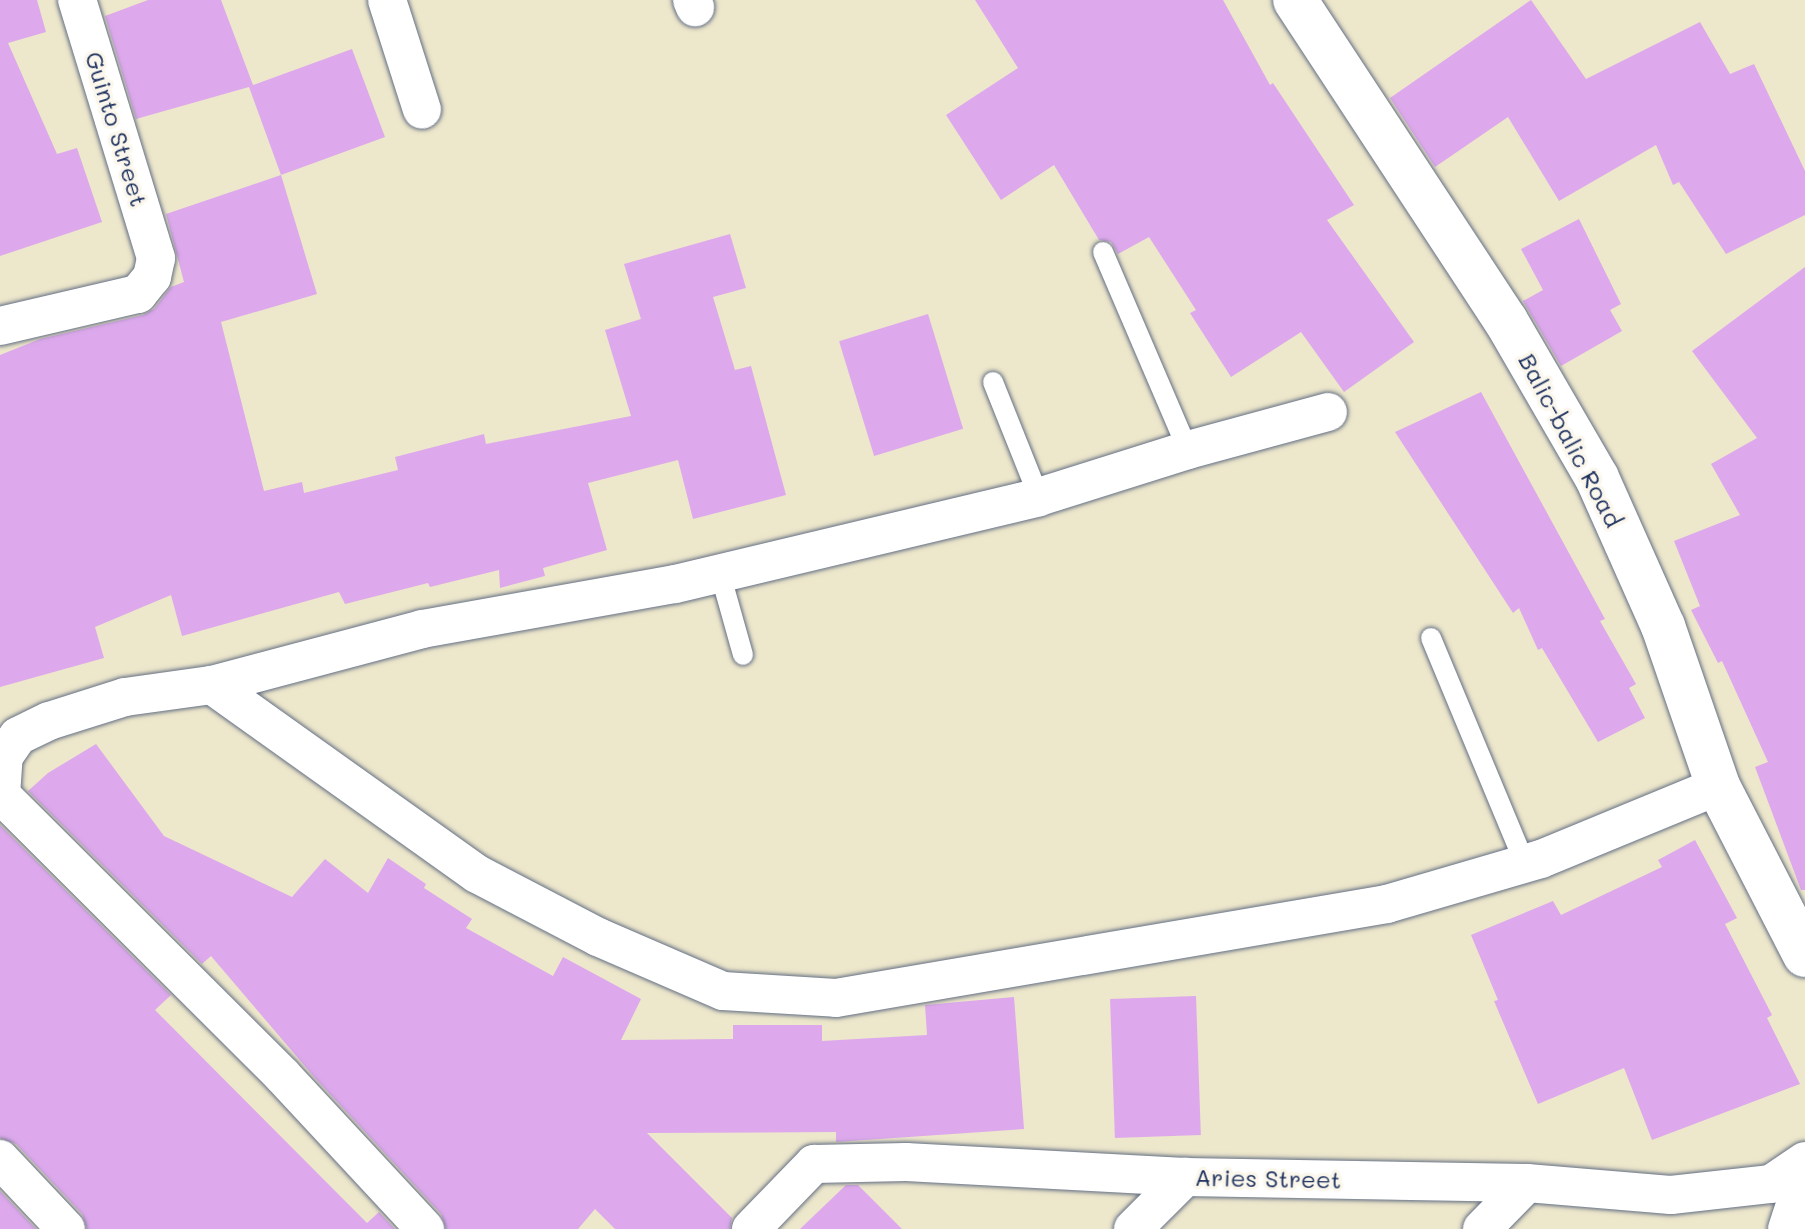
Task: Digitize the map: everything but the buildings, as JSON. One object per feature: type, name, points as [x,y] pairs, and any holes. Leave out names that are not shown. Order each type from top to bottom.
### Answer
[{"type":"main road","name":"Balic-balic Road","points":[[1295,0],[1506,321],[1597,478],[1663,626],[1718,786],[1805,955]]},
{"type":"street","name":"Guinto Street","points":[[0,326],[138,294],[152,277],[156,258],[77,0]]},
{"type":"street","points":[[387,0],[422,110]]},
{"type":"street","points":[[425,1229],[283,1076],[1,795],[4,756],[18,736],[49,721],[125,697],[212,685],[422,629],[720,573],[1039,497],[1188,450],[1328,412]]},
{"type":"street","points":[[212,685],[477,874],[598,937],[723,991],[836,998],[1387,904],[1525,864],[1718,786]]},
{"type":"street","points":[[0,1159],[66,1229]]},
{"type":"street","name":"Aries Street","points":[[751,1229],[814,1164],[906,1162],[1185,1177],[1527,1183],[1671,1195],[1771,1184],[1805,1161]]},
{"type":"street","points":[[1787,1229],[1805,1174]]},
{"type":"street","points":[[1133,1229],[1185,1177]]},
{"type":"street","points":[[1482,1229],[1527,1183]]},
{"type":"lane","points":[[1103,252],[1188,450]]},
{"type":"lane","points":[[993,382],[1039,497]]},
{"type":"lane","points":[[720,573],[743,655]]},
{"type":"lane","points":[[1431,638],[1525,864]]}]
